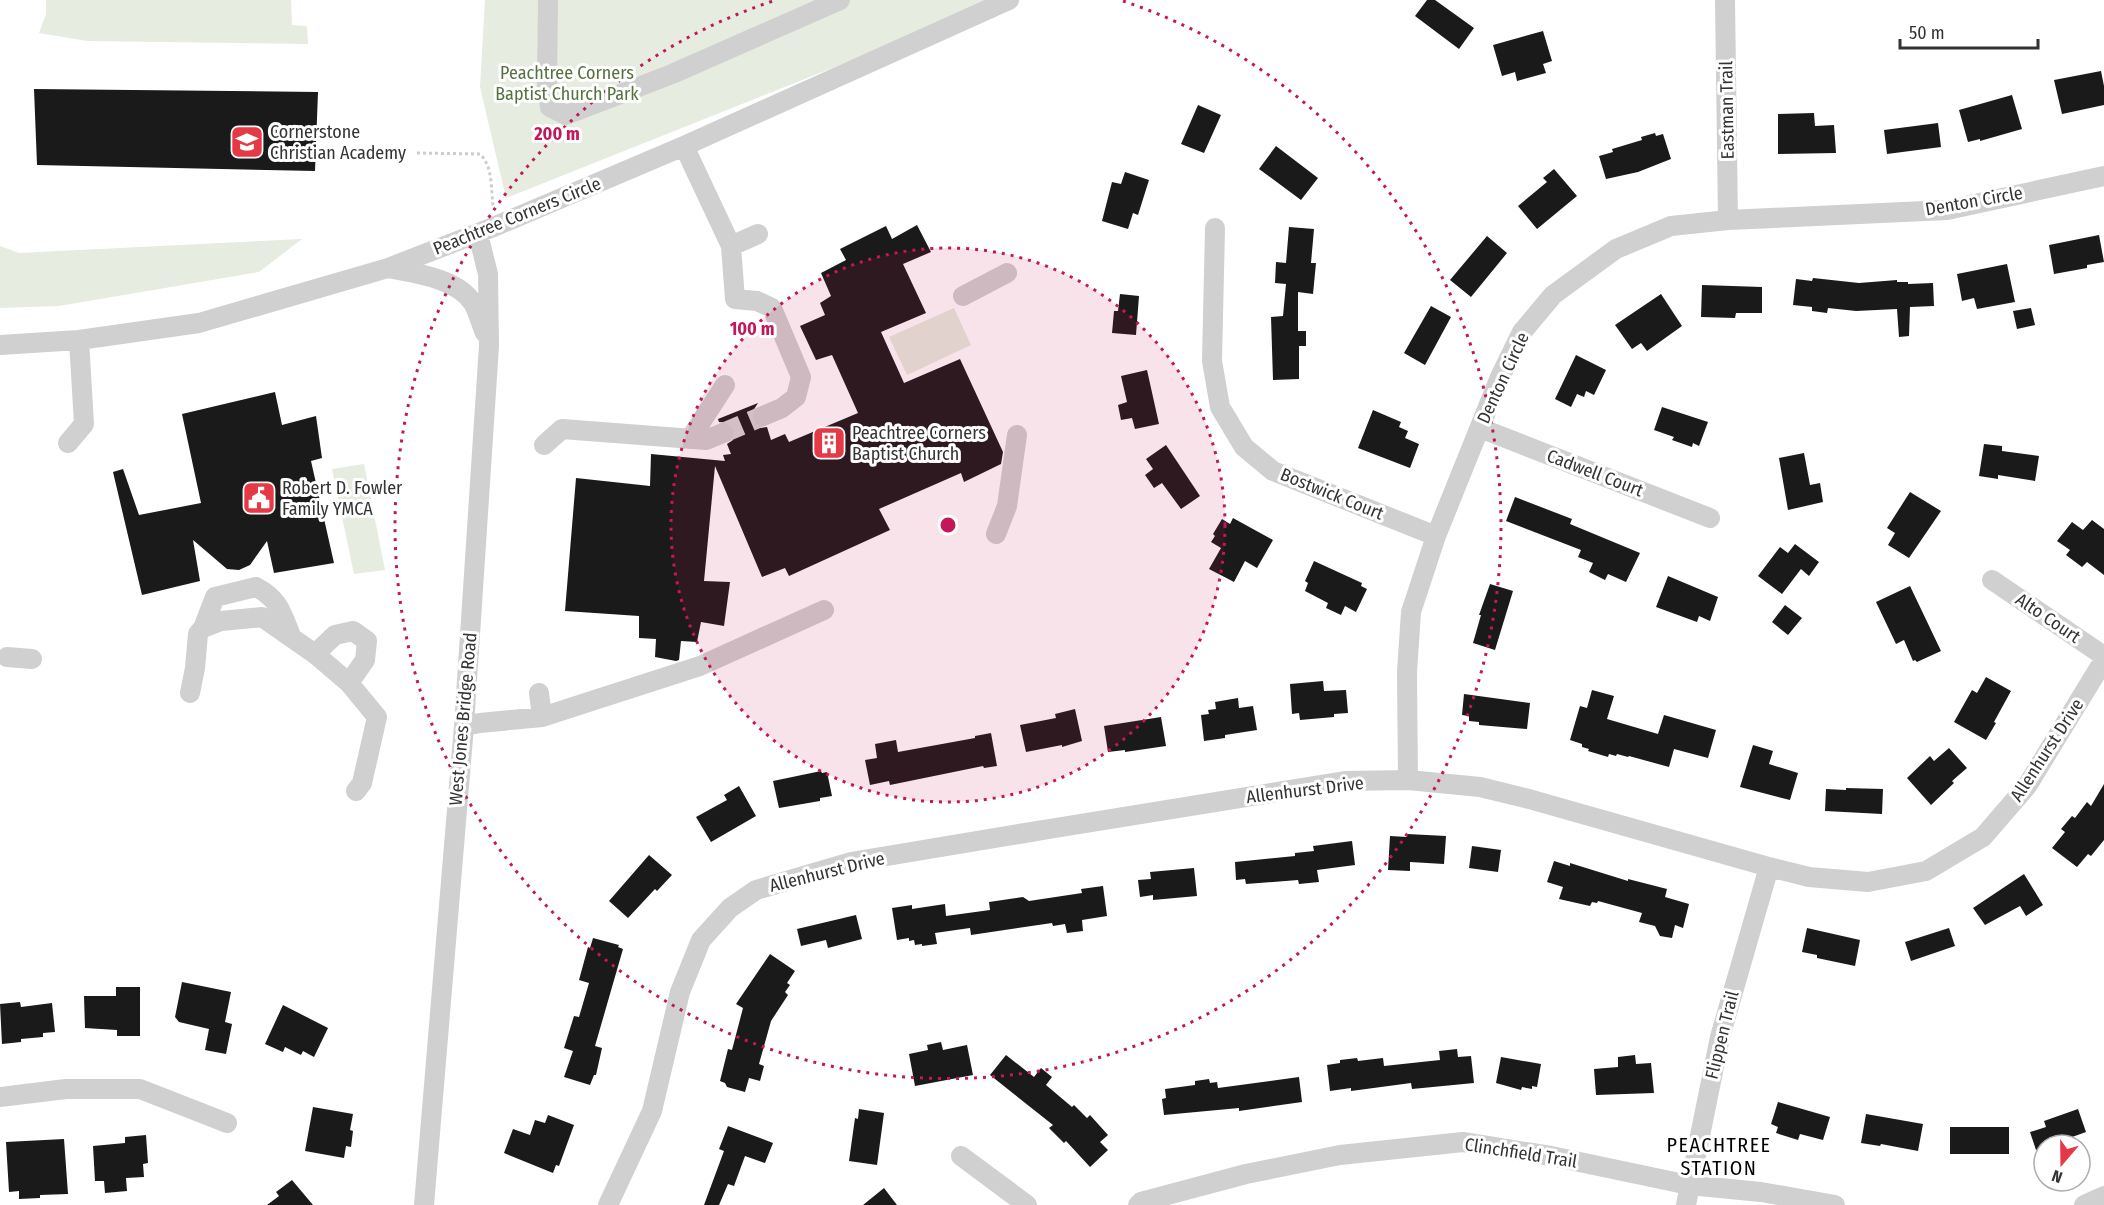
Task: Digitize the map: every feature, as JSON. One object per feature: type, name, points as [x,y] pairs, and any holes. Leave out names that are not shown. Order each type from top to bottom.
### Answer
[{"type":"street","points":[[548,0],[547,85],[550,107],[567,115],[672,74],[840,0]]},
{"type":"street","name":"Peachtree Corners Circle","points":[[1,345],[79,340],[199,323],[388,268],[478,234],[684,146],[1009,0]]},
{"type":"street","name":"Eastman Trail","points":[[1725,0],[1728,220]]},
{"type":"street","points":[[684,146],[731,246],[735,299],[757,301],[772,308],[801,377],[796,397],[782,408],[763,416]]},
{"type":"street","name":"Denton Circle","points":[[1408,780],[1407,672],[1412,612],[1436,536],[1500,376],[1522,333],[1553,295],[1616,249],[1671,226],[1728,220],[1947,210],[2104,176]]},
{"type":"street","name":"Bostwick Court","points":[[1215,228],[1212,361],[1220,407],[1244,447],[1273,471],[1436,536]]},
{"type":"street","name":"West Jones Bridge Road","points":[[424,1205],[464,726],[489,346],[488,274],[478,234]]},
{"type":"street","points":[[731,246],[758,234]]},
{"type":"street","points":[[388,268],[431,277],[453,286],[472,302],[489,346]]},
{"type":"street","points":[[963,296],[1007,273]]},
{"type":"street","points":[[68,443],[84,424],[79,340]]},
{"type":"street","points":[[690,439],[725,385]]},
{"type":"street","name":"Cadwell Court","points":[[1480,428],[1710,518]]},
{"type":"street","points":[[544,445],[562,429],[706,440],[723,433]]},
{"type":"street","points":[[996,534],[1006,506],[1017,435]]},
{"type":"street","name":"Alto Court","points":[[1992,580],[2104,658]]},
{"type":"street","points":[[190,693],[198,634],[203,628],[215,597],[256,587],[268,593],[279,606],[291,636]]},
{"type":"street","points":[[464,726],[542,717],[700,666],[824,610]]},
{"type":"street","points":[[203,628],[221,621],[261,617],[291,636],[349,683],[377,717],[362,783],[356,791]]},
{"type":"street","points":[[315,654],[335,635],[353,631],[367,641],[365,660],[349,683]]},
{"type":"street","points":[[7,657],[32,659]]},
{"type":"street","name":"Allenhurst Drive","points":[[608,1205],[652,1110],[680,992],[701,940],[730,908],[756,890],[851,862],[1345,781],[1408,780],[1480,788],[1529,799],[1809,877],[1868,882],[1926,871],[1983,837],[2027,786],[2104,658]]},
{"type":"street","points":[[540,693],[542,717]]},
{"type":"street","name":"Flippen Trail","points":[[1686,1205],[1720,1037],[1769,867]]},
{"type":"street","points":[[0,1097],[66,1089],[140,1089],[227,1123]]},
{"type":"street","name":"Clinchfield Trail","points":[[1138,1205],[1246,1174],[1340,1155],[1463,1142],[1551,1156],[1689,1185],[1761,1192],[1835,1205]]},
{"type":"street","points":[[961,1156],[1026,1205]]},
{"type":"street","points":[[2084,1205],[2104,1196]]},
{"type":"path","points":[[417,153],[480,154],[486,160],[488,167],[493,207]]},
{"type":"green space","points":[[46,0],[291,0],[292,25],[307,26],[308,44],[87,41],[39,33],[46,14]]},
{"type":"green space","name":"Peachtree Corners Baptist Church Park","points":[[485,0],[1003,0],[506,198],[480,87]]},
{"type":"green space","points":[[302,239],[259,272],[59,306],[0,308],[0,246],[19,253]]},
{"type":"green space","points":[[954,308],[971,345],[907,375],[889,337]]},
{"type":"green space","points":[[364,464],[385,570],[354,574],[332,469]]},
{"type":"building","points":[[1427,0],[1435,0],[1474,28],[1459,49],[1415,16]]},
{"type":"building","points":[[1543,31],[1552,61],[1543,64],[1546,73],[1517,81],[1515,72],[1502,76],[1493,45]]},
{"type":"building","points":[[2101,71],[2104,105],[2062,114],[2054,80]]},
{"type":"building","points":[[34,89],[318,92],[315,171],[37,165]]},
{"type":"building","points":[[2012,95],[2022,129],[1980,141],[1980,139],[1968,142],[1959,110]]},
{"type":"building","points":[[1198,105],[1221,115],[1204,153],[1181,144]]},
{"type":"building","points":[[1814,113],[1815,126],[1834,125],[1836,153],[1778,154],[1778,114]]},
{"type":"building","points":[[1938,123],[1941,147],[1887,154],[1884,130]]},
{"type":"building","points":[[1655,133],[1656,136],[1663,134],[1671,159],[1638,172],[1606,179],[1599,156]]},
{"type":"building","points":[[1276,146],[1318,178],[1301,200],[1259,169]]},
{"type":"building","points":[[1554,169],[1577,196],[1537,229],[1518,206],[1547,182],[1543,178]]},
{"type":"building","points":[[1125,172],[1149,180],[1138,215],[1133,213],[1128,229],[1102,221],[1112,182],[1121,184]]},
{"type":"building","name":"Peachtree Corners Baptist Church","points":[[917,225],[931,252],[903,264],[926,313],[881,332],[904,383],[960,359],[1003,452],[1001,464],[964,482],[961,473],[879,509],[890,530],[789,576],[785,568],[762,577],[715,466],[704,581],[730,582],[724,626],[701,622],[697,642],[681,641],[679,660],[676,661],[655,657],[656,639],[639,638],[639,616],[565,611],[576,478],[650,486],[651,454],[725,461],[723,455],[731,454],[727,444],[733,440],[734,429],[730,423],[719,422],[718,419],[758,403],[751,414],[755,425],[761,428],[767,427],[771,440],[785,434],[789,442],[858,413],[832,355],[816,360],[800,326],[825,315],[820,303],[831,296],[821,273],[846,260],[840,249],[886,226],[892,239]]},
{"type":"building","points":[[1289,227],[1314,229],[1311,263],[1316,263],[1313,294],[1298,292],[1298,331],[1306,331],[1306,346],[1299,346],[1299,379],[1273,380],[1271,317],[1283,316],[1286,284],[1275,283],[1276,262],[1286,263]]},
{"type":"building","points":[[2099,235],[2104,262],[2087,265],[2087,268],[2054,274],[2049,245]]},
{"type":"building","points":[[1487,236],[1507,253],[1471,297],[1450,280]]},
{"type":"building","points":[[2007,264],[2015,302],[1977,309],[1974,298],[1962,301],[1957,274]]},
{"type":"building","points":[[1813,278],[1859,283],[1897,280],[1897,282],[1908,282],[1908,284],[1933,283],[1934,306],[1910,307],[1909,336],[1899,337],[1897,309],[1856,311],[1828,308],[1827,313],[1812,311],[1812,307],[1793,305],[1796,279],[1812,281]]},
{"type":"building","points":[[1702,285],[1762,287],[1762,313],[1736,313],[1735,318],[1701,317]]},
{"type":"building","points":[[1120,294],[1139,296],[1136,335],[1112,333],[1114,311],[1118,311]]},
{"type":"building","points":[[1661,294],[1682,326],[1647,351],[1641,343],[1632,349],[1615,325]]},
{"type":"building","points":[[1431,306],[1451,317],[1425,365],[1404,353]]},
{"type":"building","points":[[2031,308],[2035,325],[2017,329],[2013,311]]},
{"type":"building","points":[[1576,355],[1606,370],[1594,395],[1586,391],[1584,397],[1577,394],[1571,407],[1555,399]]},
{"type":"building","points":[[1147,370],[1159,424],[1135,429],[1132,418],[1121,420],[1118,405],[1127,402],[1121,376]]},
{"type":"building","name":"Robert D. Fowler Family YMCA","points":[[275,392],[282,425],[316,416],[322,458],[311,461],[334,563],[274,573],[267,541],[250,565],[239,570],[227,569],[193,540],[200,581],[142,595],[113,472],[123,469],[139,515],[201,503],[182,414]]},
{"type":"building","points":[[1662,407],[1708,422],[1699,446],[1693,443],[1692,447],[1672,440],[1674,437],[1654,430]]},
{"type":"building","points":[[1373,410],[1401,422],[1399,427],[1408,431],[1405,438],[1419,444],[1410,468],[1358,448]]},
{"type":"building","points":[[1984,444],[2002,446],[2002,451],[2039,456],[2035,481],[1998,475],[1998,479],[1979,476]]},
{"type":"building","points":[[1166,445],[1200,496],[1181,509],[1162,483],[1154,488],[1145,475],[1153,469],[1146,459]]},
{"type":"building","points":[[1804,453],[1810,485],[1820,483],[1823,502],[1788,510],[1779,458]]},
{"type":"building","points":[[1910,492],[1941,511],[1909,558],[1888,545],[1895,533],[1887,528]]},
{"type":"building","points":[[1515,497],[1572,519],[1570,524],[1640,553],[1626,582],[1608,574],[1605,580],[1589,572],[1593,563],[1578,557],[1581,550],[1506,521]]},
{"type":"building","points":[[1233,518],[1273,540],[1257,568],[1245,561],[1234,582],[1209,569],[1221,548],[1211,542],[1215,536],[1213,534],[1222,519],[1230,524]]},
{"type":"building","points":[[2092,520],[2104,529],[2104,575],[2087,562],[2082,567],[2066,555],[2070,550],[2057,541],[2072,522],[2083,530]]},
{"type":"building","points":[[1795,544],[1819,562],[1809,576],[1801,569],[1782,594],[1758,576],[1780,547],[1788,553]]},
{"type":"building","points":[[1314,561],[1362,583],[1361,586],[1367,589],[1356,612],[1345,606],[1341,615],[1326,608],[1328,603],[1305,591],[1308,583],[1305,581]]},
{"type":"building","points":[[1668,576],[1718,597],[1710,621],[1699,616],[1697,622],[1656,607]]},
{"type":"building","points":[[1490,584],[1513,591],[1495,650],[1473,643],[1481,615],[1479,615]]},
{"type":"building","points":[[1910,586],[1941,651],[1917,662],[1913,661],[1904,640],[1896,644],[1876,602]]},
{"type":"building","points":[[1785,605],[1802,618],[1788,635],[1772,622]]},
{"type":"building","points":[[1986,677],[2011,691],[1986,740],[1954,722],[1972,690],[1977,693]]},
{"type":"building","points":[[1323,681],[1324,691],[1346,690],[1348,713],[1334,714],[1334,717],[1300,720],[1299,713],[1292,714],[1290,684]]},
{"type":"building","points":[[1592,690],[1614,696],[1607,719],[1658,734],[1664,715],[1716,730],[1708,758],[1674,749],[1669,767],[1629,756],[1609,754],[1608,757],[1588,751],[1589,749],[1582,747],[1582,744],[1570,740],[1580,706],[1587,708]]},
{"type":"building","points":[[1464,694],[1530,703],[1527,729],[1479,725],[1479,722],[1469,721],[1469,716],[1462,715]]},
{"type":"building","points":[[1238,698],[1239,708],[1253,706],[1257,730],[1204,741],[1201,715],[1209,714],[1208,710],[1216,709],[1215,702]]},
{"type":"building","points":[[1075,709],[1082,741],[1062,747],[1062,745],[1026,752],[1020,725],[1056,718],[1055,714]]},
{"type":"building","points":[[1161,717],[1166,746],[1108,752],[1104,726]]},
{"type":"building","points":[[991,733],[997,766],[984,768],[983,766],[890,785],[889,781],[870,785],[865,760],[877,758],[875,744],[896,740],[898,752]]},
{"type":"building","points":[[1753,745],[1773,751],[1769,764],[1798,773],[1790,800],[1740,787]]},
{"type":"building","points":[[1949,748],[1967,768],[1931,805],[1907,778],[1930,756],[1934,761]]},
{"type":"building","points":[[821,771],[822,773],[827,772],[832,796],[820,798],[820,801],[779,808],[773,781]]},
{"type":"building","points":[[2104,784],[2104,840],[2091,856],[2088,854],[2077,867],[2052,848],[2065,832],[2061,829],[2072,816],[2075,818],[2087,802],[2091,806]]},
{"type":"building","points":[[739,786],[756,816],[711,842],[696,817],[727,800],[724,795]]},
{"type":"building","points":[[1846,788],[1883,789],[1882,814],[1825,811],[1826,789],[1846,790]]},
{"type":"building","points":[[1407,834],[1446,836],[1444,864],[1410,862],[1410,871],[1388,870],[1390,836],[1407,837]]},
{"type":"building","points":[[1352,841],[1355,865],[1317,870],[1319,882],[1299,884],[1298,880],[1246,884],[1245,879],[1236,880],[1235,862],[1295,856],[1295,853],[1314,851],[1313,846]]},
{"type":"building","points":[[1472,846],[1501,850],[1498,872],[1469,868]]},
{"type":"building","points":[[649,855],[672,875],[657,891],[655,889],[628,918],[609,901]]},
{"type":"building","points":[[1554,861],[1570,866],[1570,863],[1628,881],[1628,879],[1667,889],[1665,897],[1689,904],[1683,928],[1675,925],[1672,938],[1660,936],[1655,926],[1639,922],[1642,913],[1598,901],[1597,903],[1592,902],[1590,906],[1559,899],[1563,887],[1547,882]]},
{"type":"building","points":[[1194,868],[1197,896],[1153,900],[1153,895],[1140,897],[1138,880],[1151,879],[1150,872]]},
{"type":"building","points":[[2024,874],[2043,905],[2026,916],[2020,906],[1985,925],[1973,908]]},
{"type":"building","points":[[1103,886],[1107,916],[1082,920],[1083,931],[1067,933],[1065,924],[1053,926],[1052,923],[971,935],[970,928],[935,933],[937,944],[922,946],[922,944],[915,945],[914,940],[909,941],[909,938],[897,940],[892,908],[912,905],[912,909],[945,904],[946,916],[990,910],[989,902],[1023,897],[1029,901],[1082,893],[1081,889]]},
{"type":"building","points":[[856,915],[862,939],[828,948],[826,940],[801,946],[797,929]]},
{"type":"building","points":[[1807,928],[1860,940],[1855,966],[1817,958],[1817,955],[1802,952]]},
{"type":"building","points":[[1949,928],[1955,946],[1911,961],[1905,942]]},
{"type":"building","points":[[593,938],[619,945],[618,947],[623,949],[595,1046],[602,1048],[596,1075],[590,1085],[564,1077],[573,1051],[564,1048],[574,1016],[579,1017],[589,983],[579,980],[588,947],[590,948]]},
{"type":"building","points":[[770,954],[795,971],[787,983],[790,985],[785,992],[788,995],[771,1021],[759,1064],[764,1066],[760,1081],[749,1078],[745,1092],[727,1087],[720,1081],[728,1049],[732,1050],[743,1008],[736,1004]]},
{"type":"building","points":[[182,982],[231,992],[225,1022],[232,1024],[226,1054],[205,1050],[209,1029],[179,1022],[175,1017]]},
{"type":"building","points":[[116,987],[140,987],[140,1036],[117,1036],[117,1030],[85,1028],[84,996],[116,996]]},
{"type":"building","points":[[20,1002],[21,1007],[52,1003],[55,1032],[43,1033],[43,1037],[21,1039],[21,1042],[2,1044],[0,1004]]},
{"type":"building","points":[[283,1005],[328,1028],[314,1057],[303,1051],[301,1055],[285,1047],[283,1052],[265,1044]]},
{"type":"building","points":[[941,1042],[943,1050],[967,1045],[973,1075],[915,1086],[909,1054],[928,1050],[927,1045]]},
{"type":"building","points":[[1457,1049],[1458,1057],[1471,1056],[1474,1083],[1412,1089],[1411,1083],[1351,1091],[1351,1088],[1330,1091],[1327,1065],[1340,1063],[1340,1060],[1357,1058],[1358,1061],[1383,1058],[1384,1066],[1440,1060],[1439,1051]]},
{"type":"building","points":[[1006,1055],[1034,1077],[1041,1068],[1052,1077],[1046,1085],[1072,1107],[1074,1105],[1087,1118],[1090,1115],[1108,1135],[1100,1142],[1108,1150],[1090,1167],[1066,1141],[1064,1143],[1049,1128],[1053,1125],[990,1075]]},
{"type":"building","points":[[1635,1055],[1636,1064],[1651,1063],[1654,1093],[1596,1095],[1594,1069],[1618,1067],[1618,1057]]},
{"type":"building","points":[[1501,1057],[1541,1064],[1537,1087],[1532,1086],[1532,1089],[1522,1087],[1521,1090],[1496,1083]]},
{"type":"building","points":[[1299,1077],[1302,1102],[1239,1111],[1239,1108],[1164,1115],[1162,1099],[1166,1098],[1165,1089],[1195,1085],[1195,1081],[1209,1079],[1210,1083],[1217,1082],[1218,1088]]},
{"type":"building","points":[[1778,1102],[1830,1117],[1823,1140],[1800,1134],[1798,1140],[1776,1133],[1778,1127],[1771,1124]]},
{"type":"building","points":[[313,1107],[353,1114],[350,1130],[353,1131],[351,1147],[346,1146],[344,1158],[305,1151]]},
{"type":"building","points":[[859,1109],[884,1113],[877,1165],[849,1161],[855,1118],[858,1119]]},
{"type":"building","points":[[2078,1109],[2086,1132],[2032,1133],[2032,1138],[2030,1132],[2046,1127],[2044,1121]]},
{"type":"building","points":[[1866,1114],[1923,1124],[1918,1151],[1861,1143]]},
{"type":"building","points":[[548,1115],[574,1125],[559,1166],[556,1165],[553,1173],[504,1153],[513,1129],[530,1135],[535,1120],[545,1123]]},
{"type":"building","points":[[728,1126],[773,1143],[765,1163],[745,1156],[734,1186],[728,1184],[719,1205],[704,1205],[724,1151],[719,1149]]},
{"type":"building","points":[[1950,1127],[2009,1127],[2009,1154],[1950,1154]]},
{"type":"building","points":[[146,1135],[148,1163],[143,1164],[144,1177],[126,1178],[127,1191],[105,1193],[104,1181],[95,1181],[93,1146],[125,1143],[125,1137]]},
{"type":"building","points":[[64,1139],[68,1194],[40,1195],[40,1198],[19,1199],[19,1191],[9,1192],[6,1142]]},
{"type":"building","points":[[292,1180],[313,1205],[267,1205],[279,1196],[276,1192]]},
{"type":"building","points":[[884,1188],[897,1205],[863,1205]]},
{"type":"tunnel","points":[[723,433],[763,416]]},
{"type":"place","name":"Cornerstone Christian Academy","points":[[247,142]]},
{"type":"place","name":"Peachtree Corners Baptist Church","points":[[829,443]]},
{"type":"place","name":"Robert D. Fowler Family YMCA","points":[[259,498]]},
{"type":"district","name":"PEACHTREE STATION","points":[[1719,1156]]}]
